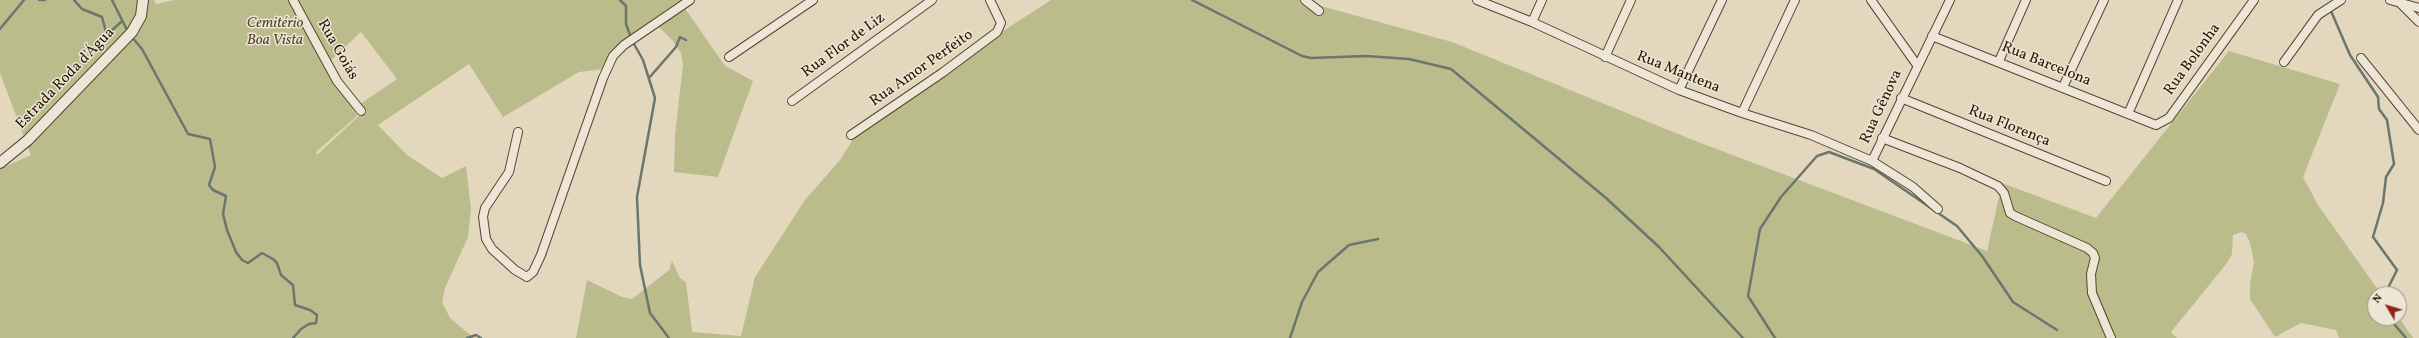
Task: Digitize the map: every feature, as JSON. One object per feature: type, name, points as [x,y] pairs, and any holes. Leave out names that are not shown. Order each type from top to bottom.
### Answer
[{"type":"street","name":"Rua Goiás","points":[[293,0],[337,81],[361,111]]},
{"type":"street","points":[[518,132],[509,172],[485,208],[483,217],[486,238],[492,248],[515,270],[528,277],[533,272],[551,228],[603,78],[613,56],[624,45],[690,0]]},
{"type":"street","points":[[729,57],[813,0]]},
{"type":"street","name":"Rua Flor de Liz","points":[[792,101],[932,0]]},
{"type":"street","name":"Rua Amor Perfeito","points":[[851,135],[997,32],[1001,23],[990,0]]},
{"type":"street","points":[[1305,0],[1319,11]]},
{"type":"street","name":"Rua Mantena","points":[[1478,0],[1532,22],[1679,90],[1742,113],[1811,135],[1872,160],[1913,187],[1938,209]]},
{"type":"street","points":[[1532,22],[1542,0]]},
{"type":"street","points":[[1605,57],[1631,0]]},
{"type":"street","points":[[1679,90],[1722,0]]},
{"type":"street","points":[[1742,113],[1795,0]]},
{"type":"street","name":"Rua Gênova","points":[[1871,0],[1917,65]]},
{"type":"street","name":"Rua Gênova","points":[[1872,160],[1950,0]]},
{"type":"street","points":[[1999,61],[2026,0]]},
{"type":"street","points":[[2063,87],[2104,0]]},
{"type":"street","points":[[2128,114],[2178,0]]},
{"type":"street","name":"Rua Bolonha","points":[[2149,123],[2156,125],[2169,118],[2254,0]]},
{"type":"street","points":[[2284,62],[2318,15],[2341,0]]},
{"type":"street","points":[[2390,0],[2400,1],[2419,8]]},
{"type":"street","points":[[2400,1],[2419,22]]},
{"type":"street","name":"Estrada Roda d'Água","points":[[0,163],[28,140],[129,36],[143,5]]},
{"type":"street","name":"Rua Barcelona","points":[[1932,36],[1999,61],[2149,123]]},
{"type":"street","points":[[2361,58],[2419,130]]},
{"type":"street","name":"Rua Florença","points":[[1901,98],[2106,181]]},
{"type":"street","points":[[1882,138],[1998,186],[2004,193],[2007,207],[2015,216],[2087,248],[2093,253],[2095,258],[2091,274],[2092,293],[2111,338]]},
{"type":"green space","name":"Cemitério Boa Vista","points":[[0,0],[154,0],[156,4],[174,0],[291,0],[315,48],[357,116],[316,152],[317,155],[360,115],[356,107],[397,79],[361,32],[329,62],[294,0],[686,0],[682,4],[725,66],[753,81],[718,177],[674,172],[675,135],[683,64],[681,53],[673,41],[657,25],[623,45],[604,69],[579,72],[503,117],[469,64],[378,125],[407,155],[442,178],[466,166],[471,209],[468,237],[445,288],[442,302],[450,318],[474,338],[0,338],[0,169],[31,155],[0,73]]},
{"type":"green space","points":[[1051,0],[1299,0],[1452,42],[1693,140],[1987,251],[2002,183],[2096,218],[2229,51],[2340,84],[2303,177],[2318,205],[2375,286],[2367,286],[2367,326],[2405,326],[2413,338],[2339,338],[2336,330],[2301,323],[2275,337],[2250,299],[2250,284],[2254,262],[2250,243],[2246,234],[2242,232],[2233,235],[2232,254],[2227,263],[2171,332],[2177,338],[576,338],[587,280],[622,297],[632,299],[669,270],[672,261],[680,278],[686,282],[692,332],[741,336],[755,277],[805,200],[840,160],[852,141],[846,133]]},
{"type":"waterway","points":[[0,29],[24,0]]},
{"type":"waterway","points":[[39,0],[45,0]]},
{"type":"waterway","points":[[74,0],[82,9],[102,17],[106,32],[110,32],[121,22]]},
{"type":"waterway","points":[[112,0],[128,32]]},
{"type":"waterway","points":[[620,0],[626,6],[626,24],[630,35]]},
{"type":"waterway","points":[[1192,0],[1302,56],[1311,58],[1366,56],[1409,59],[1451,69],[1606,198],[1659,247],[1743,338]]},
{"type":"waterway","points":[[2331,11],[2350,55],[2378,97],[2379,109],[2387,120],[2394,164],[2386,177],[2383,203],[2373,237],[2397,270],[2389,286]]},
{"type":"waterway","points":[[131,36],[142,49],[188,134],[210,139],[215,167],[209,185],[213,190],[226,196],[223,214],[227,230],[236,252],[242,260],[248,263],[262,253],[273,259],[277,263],[281,275],[293,285],[295,305],[310,310],[317,315],[316,323],[309,324],[301,329],[293,338]]},
{"type":"waterway","points":[[649,78],[676,47],[680,37],[686,40]]},
{"type":"waterway","points":[[634,44],[643,60],[655,98],[637,197],[640,265],[650,313],[669,338]]},
{"type":"waterway","points":[[1775,338],[1748,296],[1760,229],[1781,197],[1817,156],[1829,152],[1874,169],[1957,226],[1982,256],[2013,302],[2057,330]]},
{"type":"waterway","points":[[1290,338],[1302,302],[1318,272],[1349,245],[1378,239]]},
{"type":"waterway","points":[[2396,326],[2406,338]]},
{"type":"waterway","points":[[467,338],[476,335],[481,338]]}]
